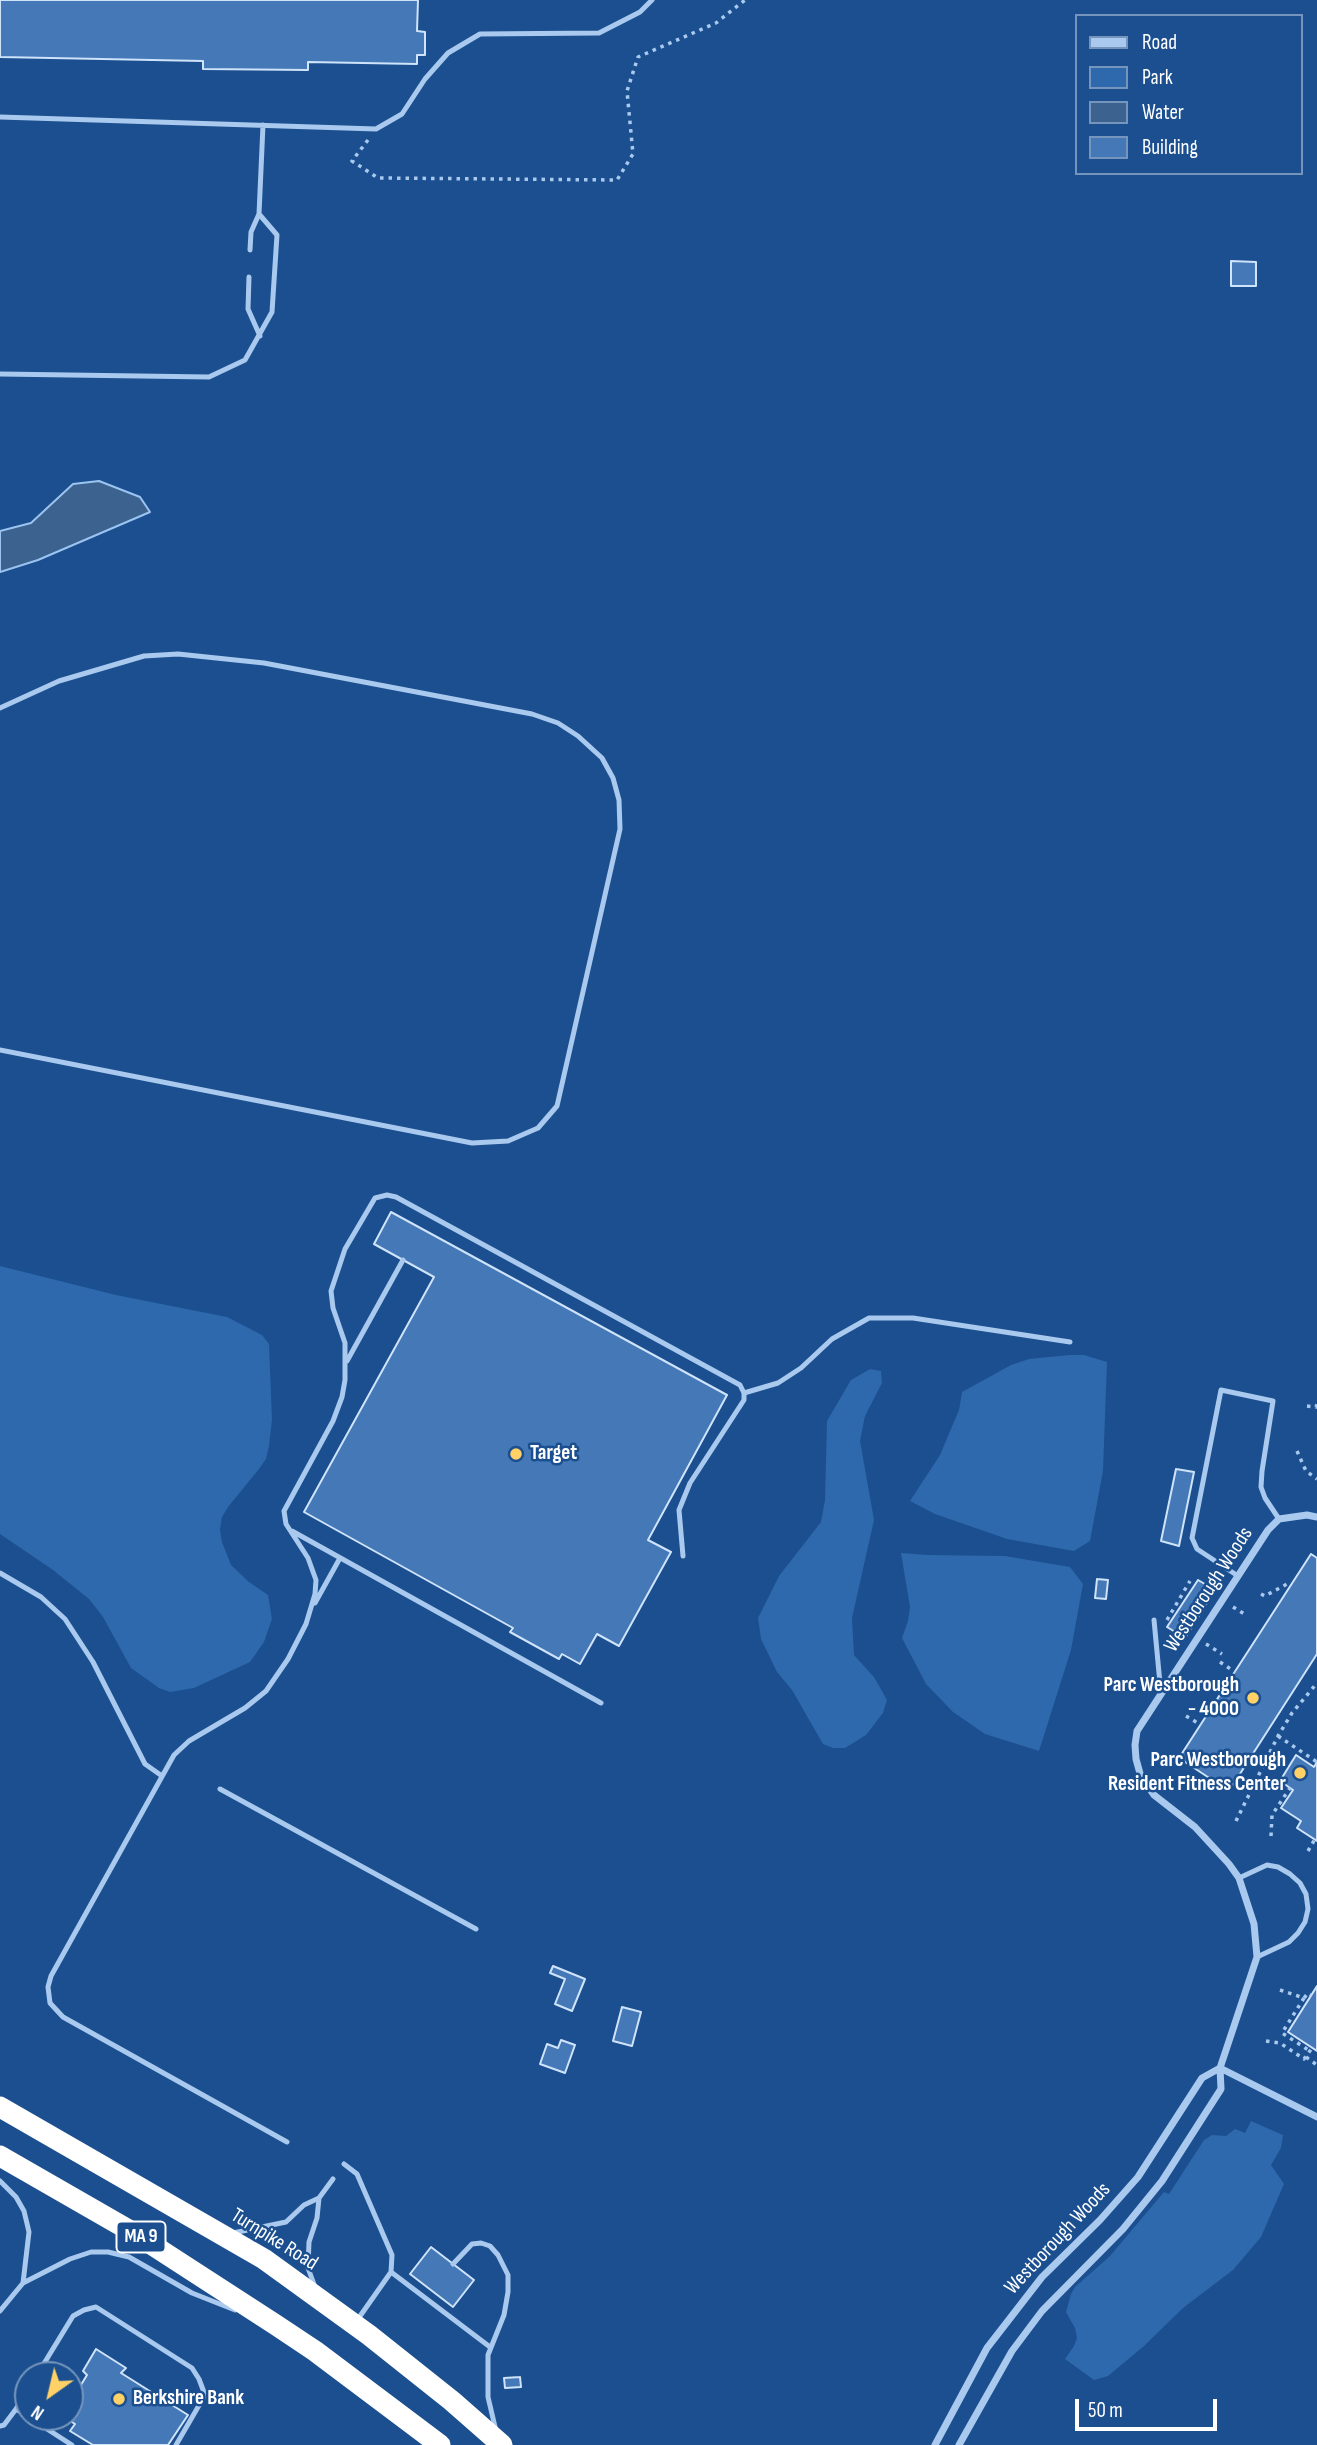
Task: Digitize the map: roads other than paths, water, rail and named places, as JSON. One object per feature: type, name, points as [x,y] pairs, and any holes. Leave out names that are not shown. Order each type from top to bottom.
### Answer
[{"type":"highway","name":"Turnpike Road","points":[[0,2107],[264,2259],[355,2325],[452,2401],[500,2443]]},
{"type":"highway","name":"MA 9","points":[[0,2157],[134,2233],[276,2325],[440,2445]]},
{"type":"street","name":"Westborough Woods","points":[[1239,1878],[1207,1838],[1154,1795],[1141,1777],[1136,1759],[1137,1731],[1268,1530],[1279,1520],[1307,1515],[1317,1517]]},
{"type":"street","points":[[1239,1878],[1254,1924],[1257,1956]]},
{"type":"street","name":"Westborough Woods","points":[[959,2445],[1012,2351],[1042,2311],[1124,2229],[1162,2181],[1221,2089],[1220,2068],[1257,1956]]},
{"type":"street","name":"Westborough Woods","points":[[935,2445],[987,2348],[1042,2277],[1138,2178],[1202,2078],[1220,2068]]},
{"type":"street","points":[[1220,2068],[1317,2117]]},
{"type":"lane","points":[[0,117],[376,129],[402,114],[425,79],[448,53],[480,34],[599,33],[640,12],[652,0]]},
{"type":"lane","points":[[250,250],[251,232],[259,214],[263,125]]},
{"type":"lane","points":[[0,374],[209,377],[245,360],[272,312],[277,235],[259,214]]},
{"type":"lane","points":[[249,277],[248,309],[260,336]]},
{"type":"lane","points":[[0,708],[59,681],[144,656],[178,654],[264,663],[532,714],[558,723],[578,736],[601,758],[613,778],[619,800],[620,830],[557,1106],[538,1128],[508,1141],[472,1143],[0,1050]]},
{"type":"lane","points":[[312,1608],[316,1580],[301,1546],[289,1530],[283,1517],[284,1511],[342,1397],[346,1364],[345,1343],[333,1308],[331,1291],[345,1249],[368,1209],[375,1198],[387,1195],[404,1201],[737,1383],[744,1393],[743,1402],[690,1483],[679,1510],[683,1556]]},
{"type":"lane","points":[[346,1364],[403,1260]]},
{"type":"lane","points":[[744,1393],[778,1383],[811,1360],[832,1339],[869,1318],[913,1318],[1070,1342]]},
{"type":"lane","points":[[1238,1576],[1197,1549],[1192,1538],[1221,1390],[1273,1401],[1261,1487],[1279,1520]]},
{"type":"lane","points":[[289,1530],[601,1703]]},
{"type":"lane","points":[[287,2142],[63,2017],[50,2003],[48,1987],[51,1976],[174,1755],[189,1741],[244,1708],[266,1691],[288,1659],[340,1558]]},
{"type":"lane","points":[[0,1573],[41,1597],[65,1619],[93,1662],[145,1764],[162,1776]]},
{"type":"lane","points":[[1154,1620],[1161,1695]]},
{"type":"lane","points":[[220,1789],[476,1929]]},
{"type":"lane","points":[[1239,1878],[1267,1866],[1278,1867],[1300,1883],[1306,1894],[1308,1909],[1305,1922],[1298,1933],[1289,1942],[1257,1956]]},
{"type":"lane","points":[[345,2164],[357,2174],[392,2255],[391,2272],[355,2325]]},
{"type":"lane","points":[[222,2236],[285,2222],[304,2205],[319,2198],[333,2179]]},
{"type":"lane","points":[[0,2181],[16,2197],[24,2211],[29,2232],[23,2283]]},
{"type":"lane","points":[[319,2198],[317,2218],[309,2242],[309,2268],[321,2299]]},
{"type":"lane","points":[[453,2264],[472,2244],[481,2243],[490,2246],[498,2255],[508,2275],[508,2292],[503,2315],[488,2355],[488,2397],[500,2443]]},
{"type":"lane","points":[[0,2311],[23,2283],[70,2259],[91,2252],[108,2252],[129,2257],[192,2293],[276,2325]]},
{"type":"lane","points":[[391,2272],[490,2347]]},
{"type":"lane","points":[[426,2299],[433,2291]]},
{"type":"lane","points":[[46,2361],[73,2316],[84,2309],[96,2307],[192,2368],[205,2395],[176,2445]]},
{"type":"lane","points":[[0,2426],[4,2425],[14,2412]]},
{"type":"lane","points":[[50,2431],[72,2445]]},
{"type":"water","points":[[99,481],[140,497],[150,512],[38,560],[0,572],[0,531],[31,523],[73,484]]},
{"type":"place","name":"Target","points":[[516,1454]]},
{"type":"place","name":"Parc Westborough - 4000","points":[[1253,1698]]},
{"type":"place","name":"Parc Westborough Resident Fitness Center","points":[[1300,1773]]},
{"type":"place","name":"Berkshire Bank","points":[[119,2399]]}]
